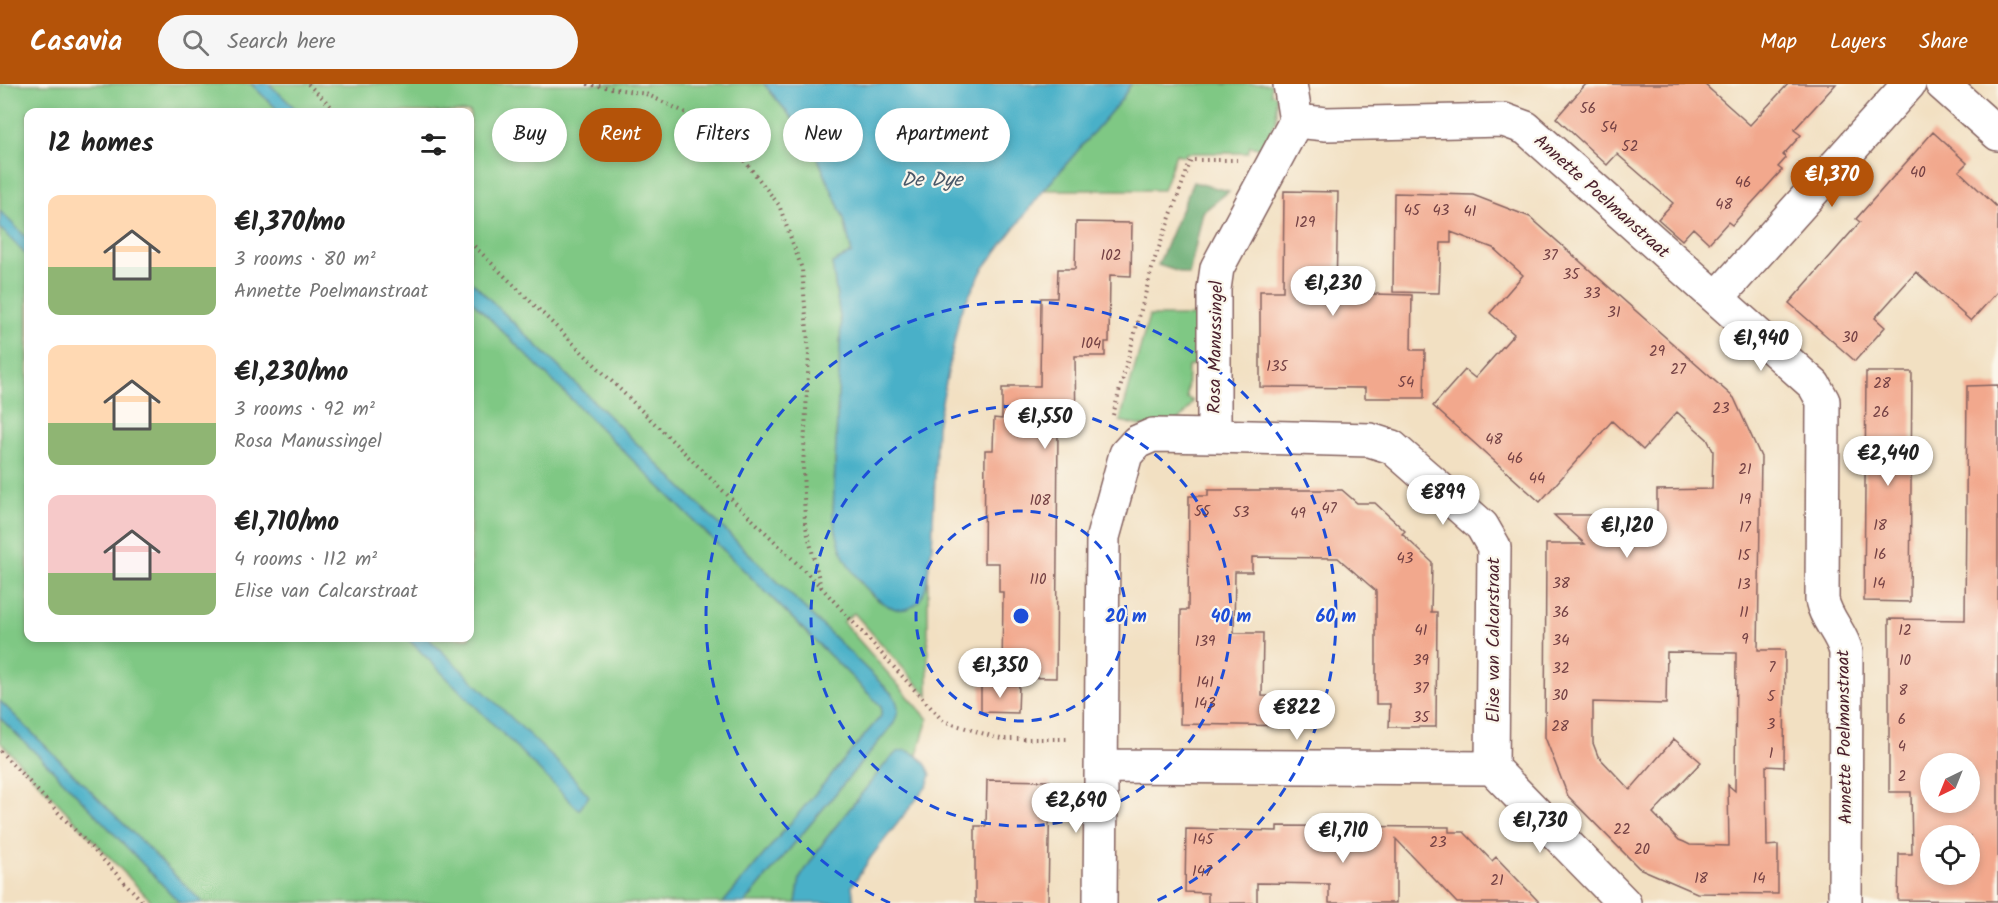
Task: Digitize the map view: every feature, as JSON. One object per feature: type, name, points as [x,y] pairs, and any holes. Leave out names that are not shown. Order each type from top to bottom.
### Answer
[{"type":"street","points":[[1290,84],[1296,121]]},
{"type":"street","points":[[1717,298],[1909,84]]},
{"type":"street","points":[[1942,84],[1998,134]]},
{"type":"street","name":"Annette Poelmanstraat","points":[[1296,121],[1326,124],[1503,120],[1526,129],[1814,385],[1823,401],[1822,600],[1824,611],[1844,643],[1846,652],[1845,903]]},
{"type":"street","name":"Rosa Manussingel","points":[[1126,454],[1137,442],[1153,435],[1214,436],[1214,289],[1217,268],[1296,121]]},
{"type":"street","name":"Elise van Calcarstraat","points":[[1214,436],[1370,440],[1392,447],[1482,526],[1494,547],[1492,768]]},
{"type":"street","points":[[1100,903],[1103,537],[1126,454]]},
{"type":"street","points":[[1102,752],[1492,768],[1624,903]]},
{"type":"path","points":[[308,84],[333,108]]},
{"type":"path","points":[[587,84],[646,94],[697,118],[740,155],[779,205],[802,269],[809,354],[803,467],[805,523],[821,587]]},
{"type":"path","points":[[1126,454],[1112,422],[1154,261],[1191,160],[1274,160]]},
{"type":"path","points":[[474,246],[821,587],[943,722],[1000,739],[1102,752]]},
{"type":"path","points":[[0,751],[144,903]]},
{"type":"green space","points":[[0,84],[251,84],[276,108],[24,108],[24,642],[474,642],[474,303],[881,706],[881,716],[723,903],[203,903],[0,701]]},
{"type":"green space","points":[[269,84],[764,84],[784,108],[783,162],[819,162],[844,219],[852,254],[832,263],[841,324],[833,514],[843,551],[853,572],[867,590],[884,604],[904,607],[913,603],[923,591],[928,575],[928,696],[854,613],[843,622],[928,719],[917,755],[904,752],[890,759],[825,840],[800,878],[796,903],[745,903],[894,723],[893,695],[474,284],[474,108],[295,108]]},
{"type":"green space","points":[[1131,84],[1271,84],[1271,94],[1276,95],[1276,120],[1262,149],[1250,146],[1248,153],[1186,153],[1185,156],[1176,154],[1163,190],[1044,190],[1121,100]]},
{"type":"green space","points":[[1193,182],[1229,191],[1203,212],[1189,275],[1158,265]]},
{"type":"green space","points":[[1149,316],[1196,316],[1195,364],[1188,367],[1187,398],[1193,401],[1179,420],[1162,427],[1120,421]]},
{"type":"green space","points":[[0,718],[180,903],[153,903],[0,742]]},
{"type":"water","points":[[251,84],[269,84],[295,108],[276,108]]},
{"type":"water","name":"De Dye","points":[[764,84],[1131,84],[1121,100],[1044,190],[983,269],[960,313],[937,426],[932,549],[925,590],[918,602],[908,609],[897,609],[885,604],[874,596],[855,575],[843,555],[833,515],[841,324],[832,263],[852,253],[844,219],[819,162],[863,162],[863,108],[784,108]]},
{"type":"water","points":[[0,211],[24,235],[24,253],[0,228]]},
{"type":"water","points":[[474,284],[893,695],[898,706],[894,723],[745,903],[723,903],[881,716],[881,706],[474,303]]},
{"type":"water","points":[[411,642],[432,642],[569,773],[589,796],[579,810]]},
{"type":"water","points":[[0,701],[203,903],[180,903],[0,718]]},
{"type":"water","points":[[906,750],[922,760],[931,775],[927,786],[871,857],[852,886],[854,903],[796,903],[800,878],[825,840],[886,763],[897,752]]},
{"type":"building","points":[[1586,84],[1704,84],[1750,125],[1788,84],[1836,84],[1794,130],[1801,135],[1783,155],[1786,158],[1778,167],[1782,170],[1732,225],[1728,222],[1709,243],[1693,228],[1682,240],[1658,219],[1673,203],[1617,154],[1607,165],[1556,118]]},
{"type":"building","points":[[1933,132],[1967,163],[1959,171],[1998,208],[1998,291],[1971,321],[1916,272],[1875,318],[1885,327],[1855,361],[1789,303],[1860,222],[1856,219]]},
{"type":"building","points":[[1284,191],[1338,192],[1336,293],[1412,295],[1411,350],[1425,350],[1424,398],[1365,398],[1365,388],[1260,387],[1260,291],[1283,291]]},
{"type":"building","points":[[1394,193],[1473,195],[1530,217],[1734,398],[1761,457],[1758,650],[1785,650],[1784,767],[1766,766],[1767,846],[1778,845],[1778,894],[1697,893],[1639,868],[1568,796],[1545,737],[1546,544],[1585,544],[1554,515],[1657,515],[1657,490],[1712,489],[1713,451],[1707,439],[1677,412],[1643,450],[1612,421],[1540,502],[1433,406],[1465,370],[1475,378],[1514,334],[1490,313],[1523,275],[1493,248],[1451,232],[1451,243],[1441,243],[1439,293],[1393,292]],"holes":[[[1667,652],[1736,653],[1735,791],[1728,785],[1729,846],[1690,845],[1679,840],[1653,813],[1701,762],[1674,739],[1630,790],[1598,756],[1593,743],[1593,702],[1666,704]]]},
{"type":"building","points":[[1076,222],[1132,223],[1131,276],[1110,275],[1109,342],[1105,342],[1105,356],[1075,356],[1076,429],[1058,429],[1056,678],[1002,677],[1003,592],[999,592],[999,563],[984,563],[985,450],[993,450],[994,418],[1002,419],[1002,388],[1040,386],[1041,298],[1057,298],[1058,269],[1075,269]]},
{"type":"building","points":[[1866,372],[1912,372],[1910,602],[1864,601]]},
{"type":"building","points":[[1998,385],[1998,901],[1898,900],[1899,854],[1912,854],[1911,792],[1889,792],[1889,619],[1965,620],[1967,386]]},
{"type":"building","points":[[1208,490],[1342,490],[1357,503],[1375,503],[1405,531],[1402,534],[1432,562],[1431,612],[1437,612],[1436,727],[1389,727],[1390,704],[1376,704],[1376,591],[1338,558],[1252,557],[1252,572],[1235,572],[1234,633],[1263,633],[1262,696],[1292,697],[1291,726],[1180,724],[1181,610],[1188,610],[1189,496],[1208,496]]},
{"type":"building","points":[[981,685],[1019,685],[1018,713],[981,712]]},
{"type":"building","points":[[987,780],[1050,781],[1048,903],[975,903],[975,826],[986,826]]},
{"type":"building","points":[[1277,826],[1449,827],[1449,832],[1464,832],[1492,861],[1496,857],[1540,903],[1457,903],[1396,839],[1396,903],[1329,903],[1329,884],[1257,883],[1257,903],[1208,903],[1208,893],[1185,892],[1186,829],[1277,831]]}]
